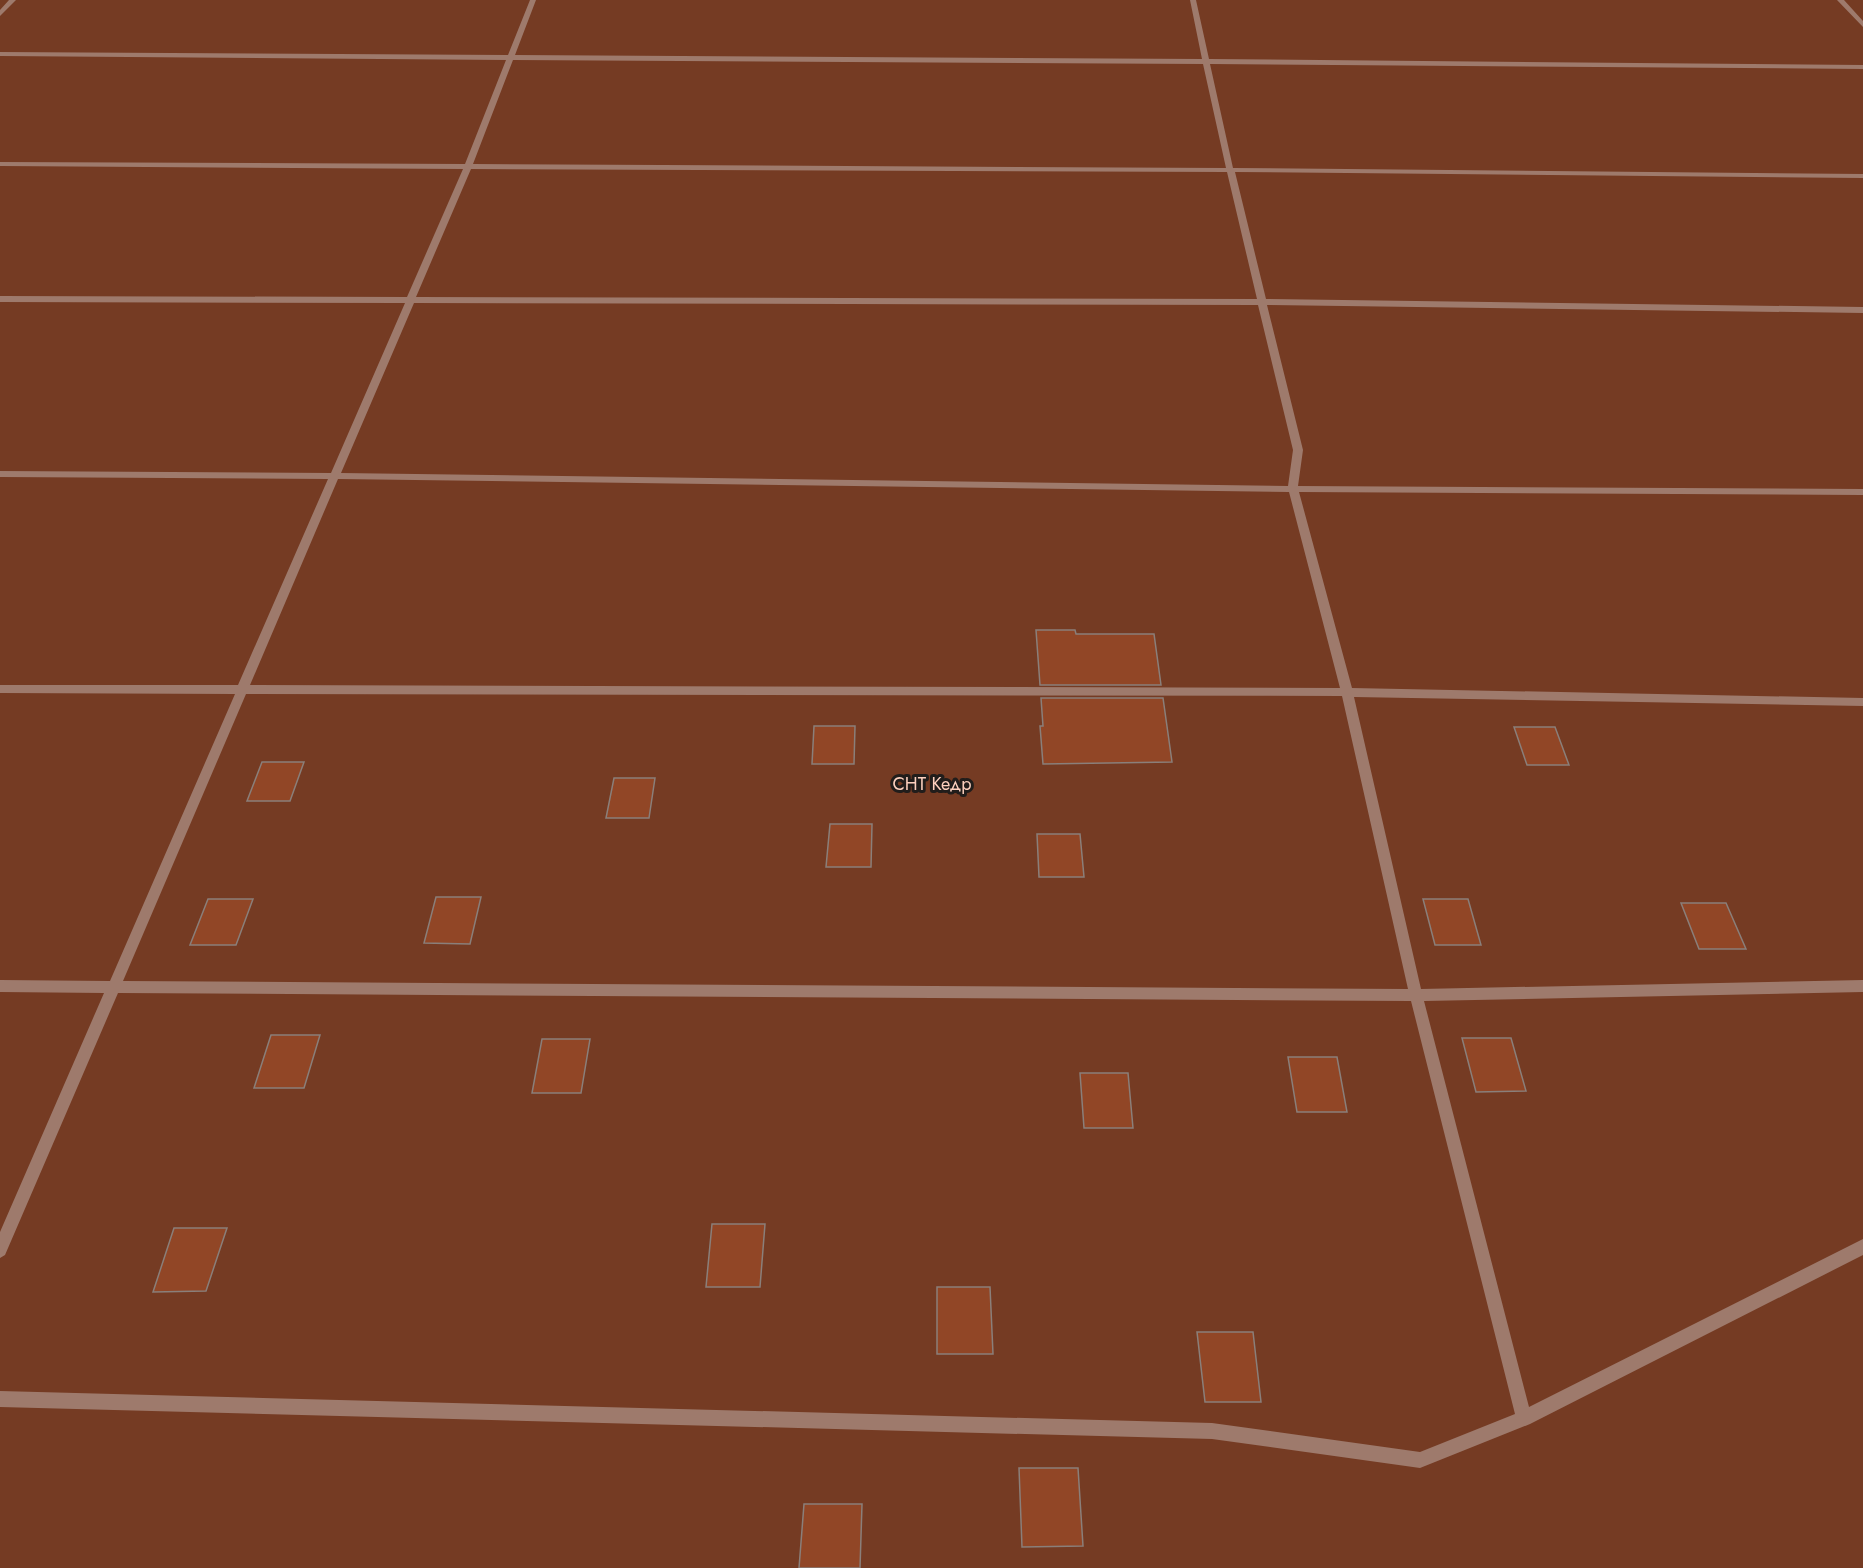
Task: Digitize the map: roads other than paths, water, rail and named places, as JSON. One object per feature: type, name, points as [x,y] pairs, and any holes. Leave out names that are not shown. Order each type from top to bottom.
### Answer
[{"type":"street","points":[[0,14],[13,0]]},
{"type":"street","points":[[0,1250],[468,167],[533,0]]},
{"type":"street","points":[[1193,0],[1230,170],[1264,302],[1298,450],[1293,489],[1347,692],[1416,995],[1524,1418]]},
{"type":"street","points":[[1840,0],[1863,25]]},
{"type":"street","points":[[0,54],[1205,60],[1863,67]]},
{"type":"street","points":[[0,164],[1230,170],[1863,176]]},
{"type":"street","points":[[0,299],[1264,302],[1863,310]]},
{"type":"street","points":[[0,474],[334,476],[1293,489],[1863,492]]},
{"type":"street","points":[[0,689],[1347,692],[1863,702]]},
{"type":"street","points":[[0,986],[1416,995],[1863,986]]},
{"type":"street","points":[[0,1400],[1212,1431],[1420,1460],[1524,1418],[1863,1247]]},
{"type":"park label","name":"СНТ Кедр","points":[[932,784]]}]
